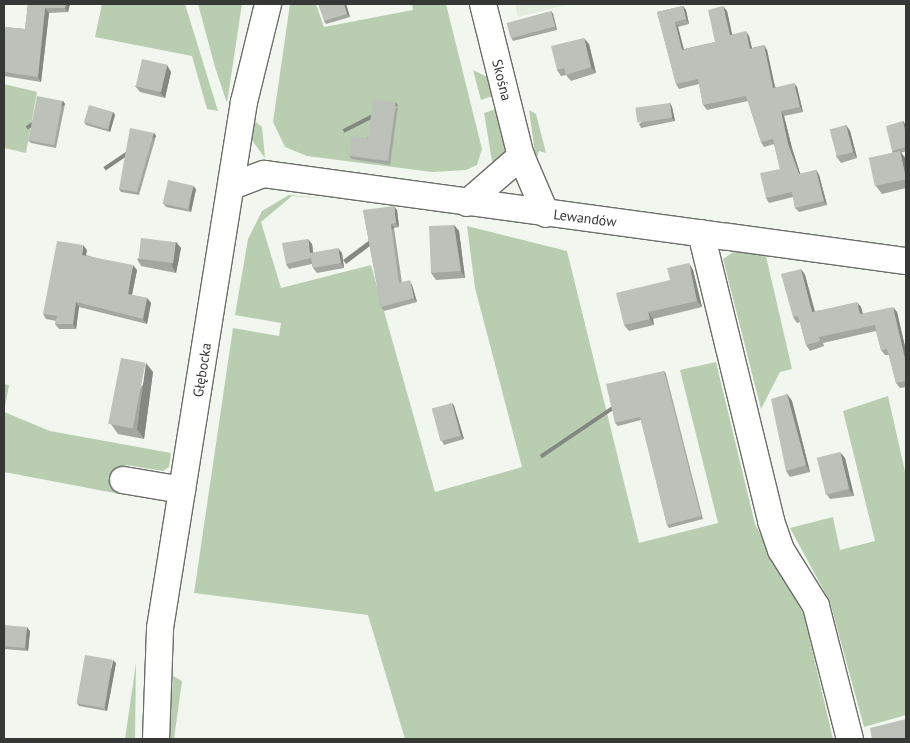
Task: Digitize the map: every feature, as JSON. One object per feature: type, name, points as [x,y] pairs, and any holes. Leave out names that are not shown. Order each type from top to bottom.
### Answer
[{"type":"street","name":"Głębocka","points":[[156,739],[157,644],[240,132],[268,4]]},
{"type":"street","name":"Skośna","points":[[483,4],[522,156],[546,214]]},
{"type":"street","points":[[240,132],[264,174]]},
{"type":"street","points":[[467,203],[522,156]]},
{"type":"street","name":"Lewandów","points":[[232,186],[264,174],[546,214],[906,261]]},
{"type":"street","points":[[701,233],[771,521],[781,550],[816,606],[850,739]]},
{"type":"street","points":[[124,480],[182,490]]},
{"type":"shaded area","points":[[515,4],[570,4],[518,17]]},
{"type":"green space","points":[[102,4],[185,4],[218,111],[207,109],[192,56],[95,37]]},
{"type":"green space","points":[[198,4],[242,4],[227,103],[215,67]]},
{"type":"green space","points":[[290,4],[316,4],[324,27],[413,10],[412,4],[446,4],[482,149],[477,165],[466,170],[432,172],[307,156],[285,147],[273,122]]},
{"type":"green space","points":[[473,70],[493,80],[493,96],[481,100]]},
{"type":"green space","points":[[4,84],[37,92],[26,153],[4,148]]},
{"type":"green space","points":[[496,109],[507,148],[499,168],[492,161],[484,113]]},
{"type":"green space","points":[[529,110],[536,114],[546,153],[539,151],[536,160]]},
{"type":"green space","points":[[251,118],[262,127],[265,158],[251,139]]},
{"type":"green space","points":[[289,195],[332,199],[292,196],[261,222],[281,288],[371,265],[435,492],[522,467],[475,288],[467,226],[567,251],[639,543],[718,523],[680,370],[716,362],[755,524],[804,615],[833,739],[405,739],[368,615],[194,593],[233,328],[279,336],[281,323],[235,315],[248,239],[262,211]]},
{"type":"green space","points":[[735,251],[766,256],[792,369],[780,372],[761,409],[723,259]]},
{"type":"green space","points":[[4,384],[9,385],[4,412]]},
{"type":"green space","points":[[888,396],[906,476],[906,715],[864,727],[830,602],[790,528],[833,517],[840,550],[875,541],[843,411]]},
{"type":"green space","points":[[4,412],[50,431],[171,453],[169,467],[163,471],[126,465],[120,494],[4,472]]},
{"type":"green space","points":[[136,663],[135,739],[125,739]]},
{"type":"green space","points":[[173,676],[182,681],[174,739],[169,739]]},
{"type":"building","points":[[28,4],[66,4],[65,8],[45,8],[38,77],[4,72],[4,27],[25,29]]},
{"type":"building","points":[[318,4],[344,4],[347,14],[324,21]]},
{"type":"building","points":[[683,6],[686,19],[675,22],[682,50],[715,42],[708,10],[723,6],[730,35],[746,31],[750,49],[764,45],[773,88],[794,83],[800,107],[781,111],[788,144],[799,174],[816,170],[824,201],[795,208],[792,192],[766,198],[760,173],[780,169],[773,139],[761,142],[746,96],[703,105],[698,79],[676,84],[657,12]]},
{"type":"building","points":[[551,11],[555,26],[511,38],[507,23]]},
{"type":"building","points":[[584,38],[591,67],[566,75],[564,68],[557,70],[551,46]]},
{"type":"building","points":[[142,59],[167,65],[161,92],[136,86]]},
{"type":"building","points":[[37,96],[63,101],[54,145],[28,140]]},
{"type":"building","points":[[373,99],[396,102],[388,161],[349,156],[352,136],[368,138]]},
{"type":"building","points":[[670,103],[672,118],[637,123],[635,108]]},
{"type":"building","points":[[89,105],[113,112],[108,129],[84,122]]},
{"type":"building","points":[[903,121],[906,147],[892,151],[886,126]]},
{"type":"building","points":[[846,125],[853,152],[837,156],[830,129]]},
{"type":"building","points":[[130,128],[154,133],[137,192],[119,189]]},
{"type":"building","points":[[900,151],[906,179],[875,186],[869,158]]},
{"type":"building","points":[[168,180],[193,186],[188,209],[163,203]]},
{"type":"building","points":[[394,206],[396,223],[391,224],[399,283],[410,280],[414,298],[381,307],[363,210]]},
{"type":"building","points":[[454,225],[461,271],[431,273],[429,226]]},
{"type":"building","points":[[141,238],[176,242],[173,263],[138,259]]},
{"type":"building","points":[[308,239],[310,253],[338,248],[341,263],[313,268],[311,258],[286,264],[282,243]]},
{"type":"building","points":[[57,241],[83,245],[82,255],[133,265],[128,294],[147,298],[143,319],[76,302],[73,324],[55,324],[57,316],[43,314]]},
{"type":"building","points":[[689,263],[697,301],[648,312],[650,319],[624,325],[616,293],[670,280],[667,268]]},
{"type":"building","points":[[801,269],[812,312],[857,302],[860,314],[893,307],[906,363],[906,381],[896,383],[887,349],[881,350],[875,325],[819,337],[820,341],[806,345],[798,316],[793,317],[781,274]]},
{"type":"building","points":[[121,358],[146,363],[133,429],[108,424]]},
{"type":"building","points":[[664,371],[701,516],[667,525],[640,417],[615,423],[606,384]]},
{"type":"building","points":[[787,394],[806,465],[786,471],[771,399]]},
{"type":"building","points":[[452,403],[461,436],[441,441],[432,408]]},
{"type":"building","points":[[840,452],[849,489],[826,495],[817,458]]},
{"type":"building","points":[[4,625],[27,627],[25,648],[4,646]]},
{"type":"building","points":[[85,655],[113,660],[104,708],[76,703]]},
{"type":"building","points":[[906,719],[906,739],[872,739],[870,728]]}]
